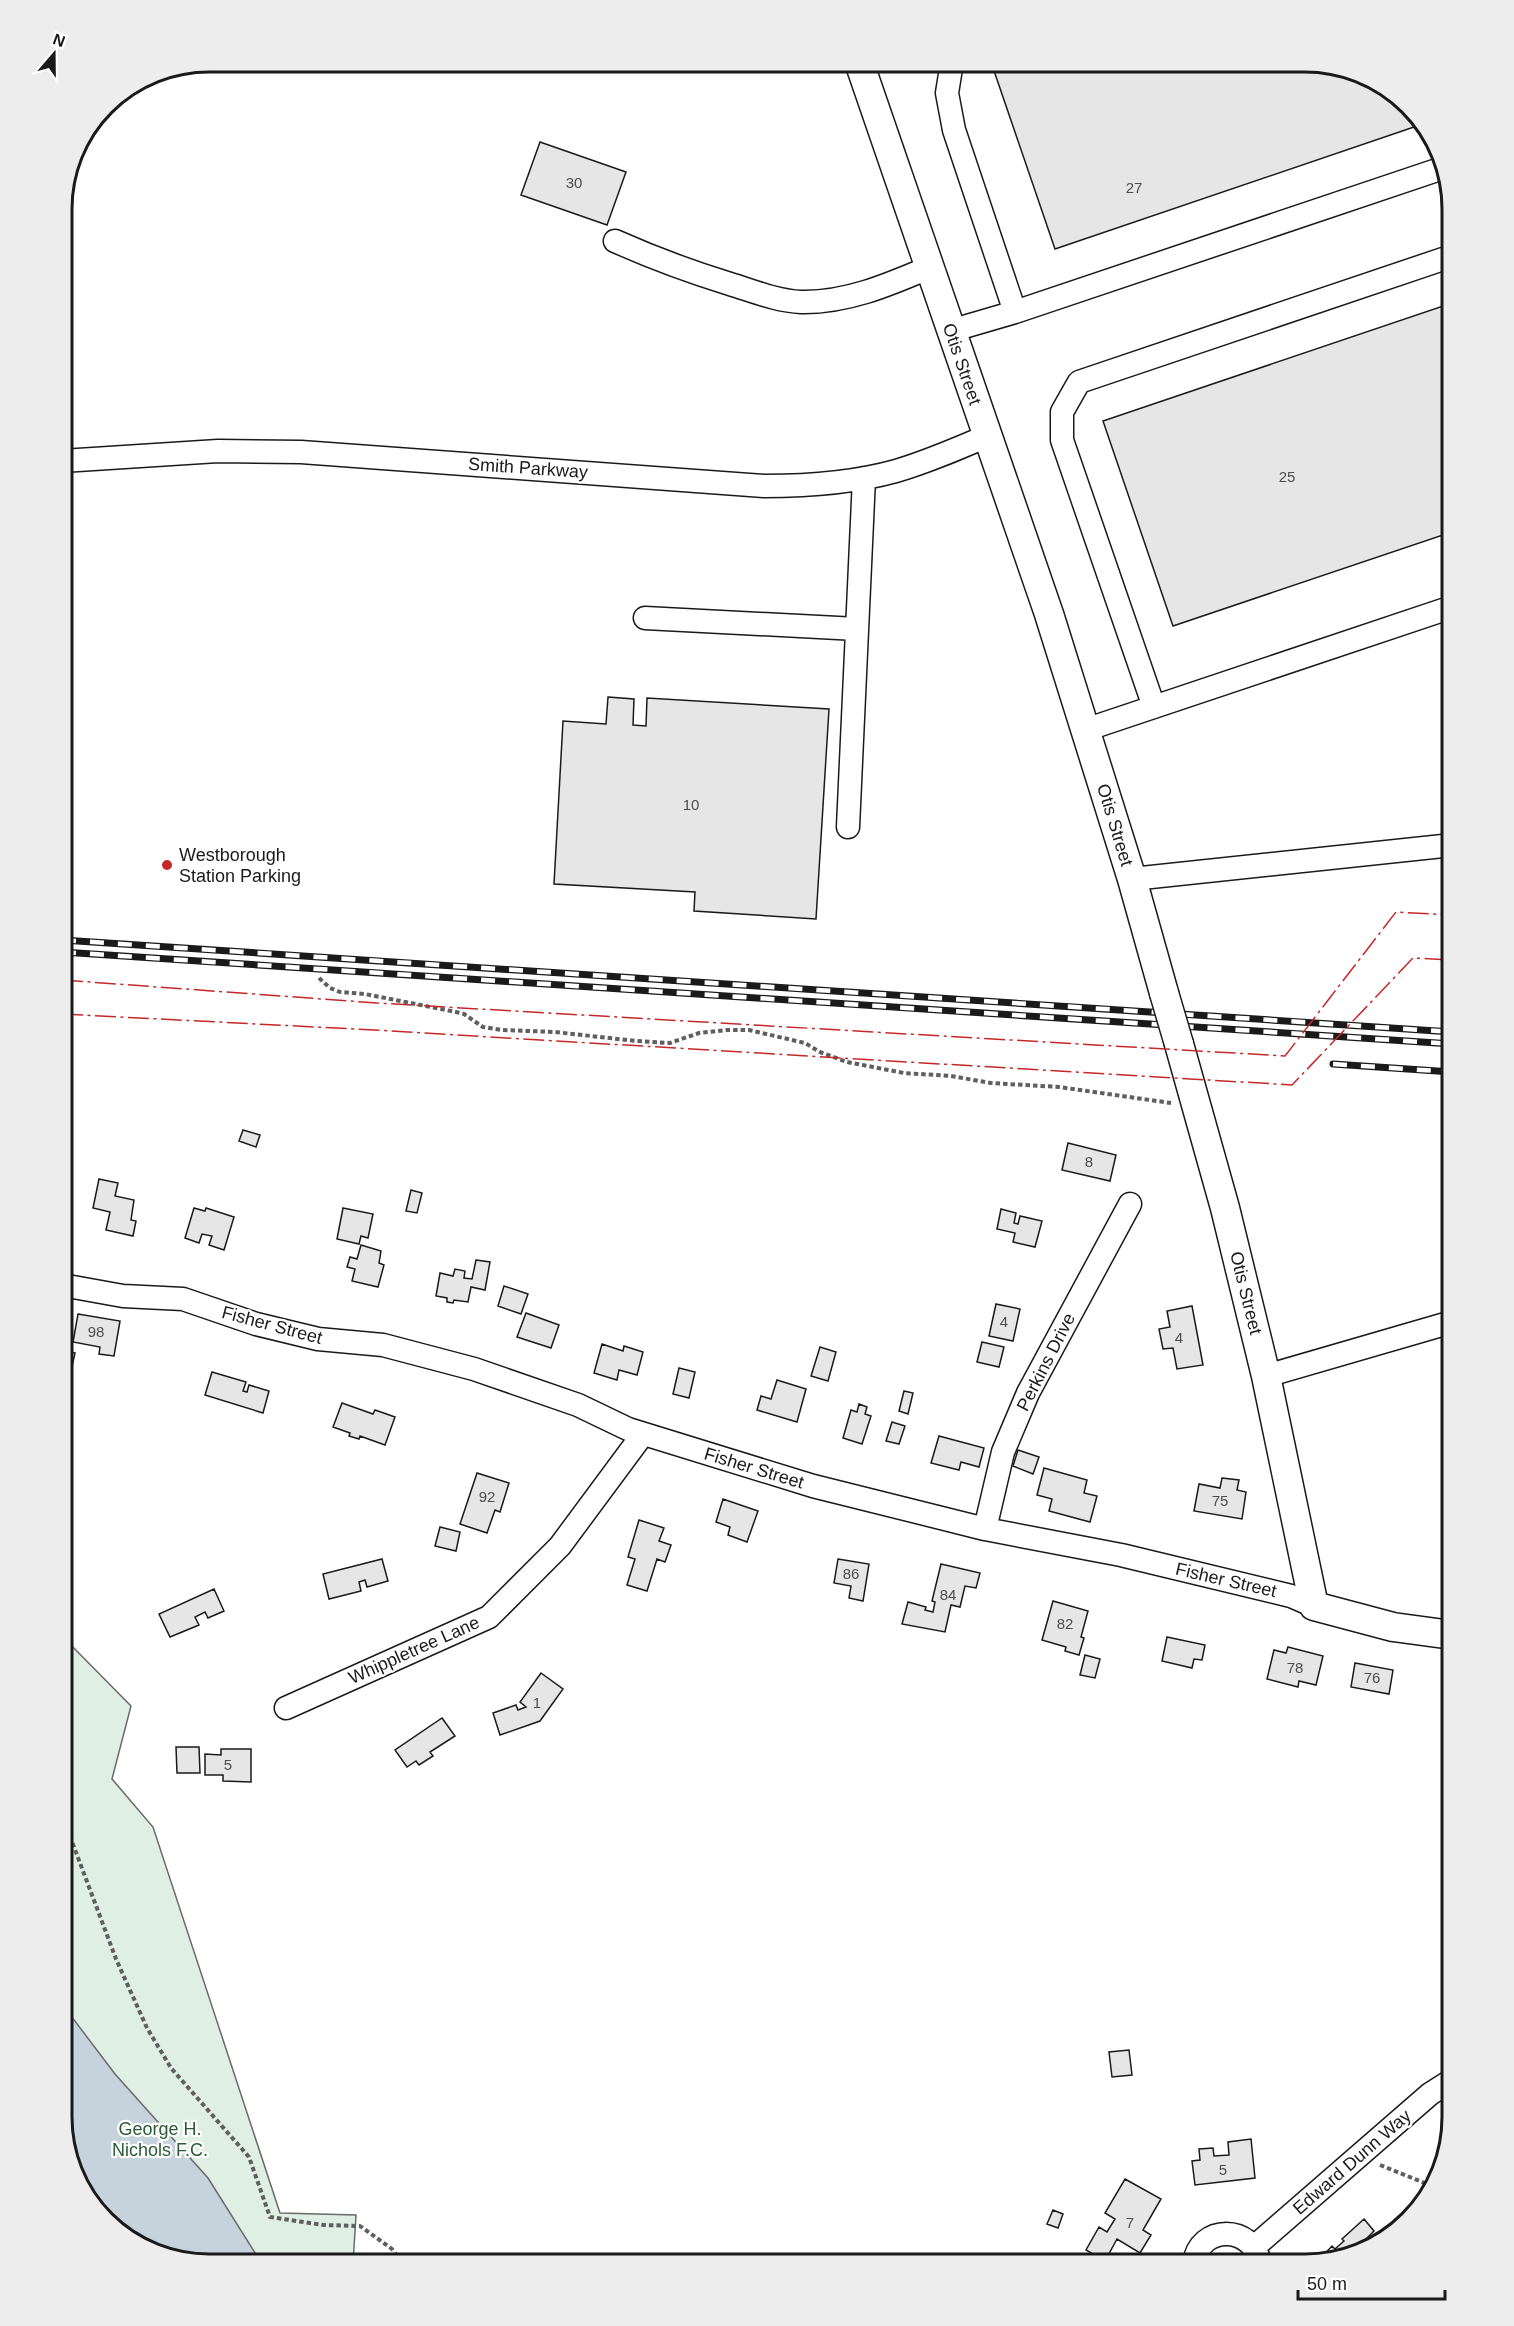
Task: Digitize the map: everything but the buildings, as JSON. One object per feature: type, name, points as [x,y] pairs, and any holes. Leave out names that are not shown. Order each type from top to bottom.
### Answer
[{"type":"main road","name":"Otis Street","points":[[862,72],[1049,614],[1132,879],[1225,1208],[1266,1376],[1314,1606]]},
{"type":"main road","name":"Fisher Street","points":[[1314,1606],[1393,1627],[1442,1634]]},
{"type":"street","points":[[950,72],[947,93],[954,130],[1015,312]]},
{"type":"street","points":[[950,332],[1436,170]]},
{"type":"street","points":[[615,241],[694,273],[777,298],[800,302],[822,301],[868,292],[928,268]]},
{"type":"street","points":[[1154,707],[1062,440],[1062,412],[1080,382],[1442,259]]},
{"type":"street","name":"Smith Parkway","points":[[72,460],[147,454],[254,451],[393,458],[764,486],[820,484],[896,471],[987,436]]},
{"type":"street","points":[[848,827],[864,478]]},
{"type":"street","points":[[1085,730],[1442,610]]},
{"type":"street","points":[[645,618],[857,629]]},
{"type":"street","points":[[1132,879],[1442,846]]},
{"type":"street","name":"Perkins Drive","points":[[986,1529],[1003,1452],[1028,1393],[1130,1204]]},
{"type":"street","name":"Fisher Street","points":[[72,1287],[123,1296],[183,1299],[256,1324],[318,1339],[383,1345],[474,1370],[578,1405],[628,1429],[813,1486],[986,1529],[1121,1555],[1291,1596],[1314,1606]]},
{"type":"street","points":[[1266,1376],[1442,1325]]},
{"type":"street","name":"Whippletree Lane","points":[[286,1708],[489,1617],[560,1546],[643,1434]]},
{"type":"street","name":"Edward Dunn Way","points":[[1259,2254],[1430,2094],[1442,2086]]},
{"type":"street","name":"Edward Dunn Way","points":[[1196,2254],[1204,2242],[1214,2236],[1225,2234],[1236,2235],[1246,2240],[1256,2254]]},
{"type":"path","points":[[319,978],[330,988],[340,992],[365,994],[456,1012],[464,1014],[483,1027],[493,1029],[555,1032],[670,1043],[699,1033],[727,1029],[749,1030],[806,1043],[820,1052],[847,1062],[904,1072],[951,1076],[991,1083],[1059,1087],[1196,1105]]},
{"type":"path","points":[[72,1842],[116,1959],[147,2028],[171,2068],[249,2157],[270,2217],[323,2225],[360,2226],[396,2254]]},
{"type":"path","points":[[1377,2163],[1425,2183]]},
{"type":"green space","name":"George H. Nichols F.C.","points":[[72,1646],[131,1706],[112,1779],[153,1827],[280,2213],[356,2215],[354,2254],[200,2254],[165,2247],[133,2231],[106,2207],[90,2186],[77,2152],[72,2117]]},
{"type":"shaded area","points":[[72,2017],[115,2074],[208,2178],[256,2254],[200,2254],[165,2247],[133,2231],[106,2207],[90,2186],[82,2169],[73,2135]]},
{"type":"railway","points":[[72,941],[1442,1031]]},
{"type":"railway","points":[[72,953],[1442,1043]]},
{"type":"railway","points":[[1333,1064],[1442,1071]]},
{"type":"power","points":[[72,981],[377,1003],[1285,1056],[1396,912],[1442,914]]},
{"type":"power","points":[[72,1015],[374,1030],[1292,1085],[1413,958],[1442,959]]},
{"type":"place","name":"Westborough Station Parking","points":[[167,865]]}]
